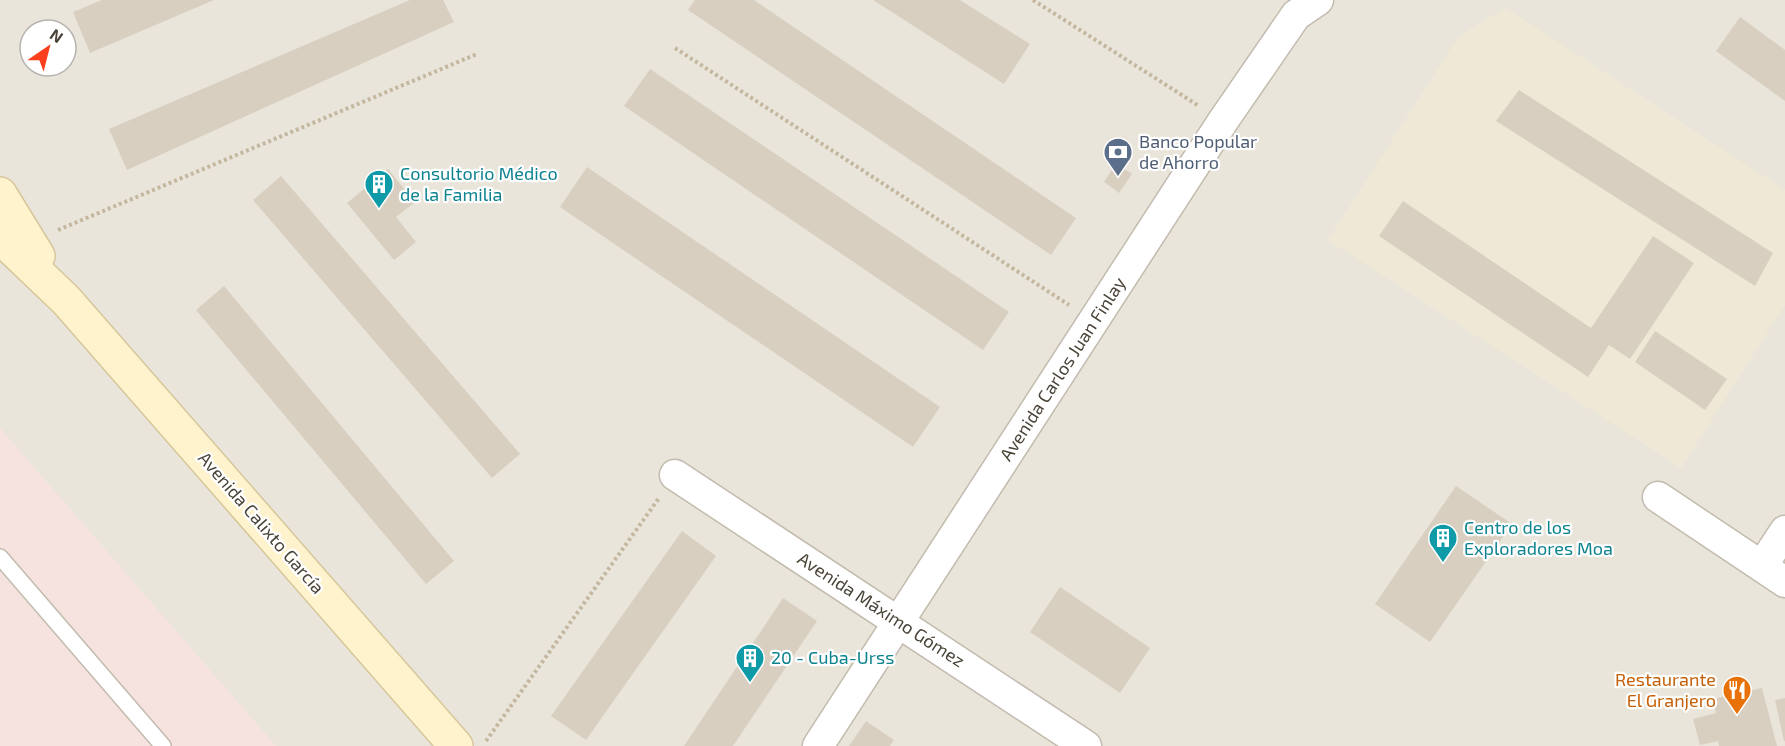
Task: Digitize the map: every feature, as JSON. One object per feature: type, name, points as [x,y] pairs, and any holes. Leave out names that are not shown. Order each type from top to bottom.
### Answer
[{"type":"main road","name":"Avenida Calixto García","points":[[0,194],[14,240],[456,746]]},
{"type":"street","name":"Avenida Carlos Juan Finlay","points":[[818,746],[1223,122],[1296,15],[1318,0]]},
{"type":"street","name":"Avenida Máximo Gómez","points":[[675,475],[1086,746]]},
{"type":"street","points":[[1658,497],[1773,574],[1785,531]]},
{"type":"lane","points":[[0,557],[163,746]]},
{"type":"path","points":[[1033,0],[1223,122]]},
{"type":"path","points":[[675,48],[1094,321]]},
{"type":"path","points":[[14,240],[477,54]]},
{"type":"path","points":[[482,746],[675,475]]},
{"type":"shaded area","points":[[0,0],[1785,0],[1785,746],[0,746]]},
{"type":"shaded area","points":[[1506,8],[1785,190],[1785,305],[1681,468],[1328,240],[1459,36]]},
{"type":"shaded area","points":[[0,428],[276,746],[0,746]]},
{"type":"building","points":[[102,0],[214,0],[90,53],[78,24],[78,18],[75,18],[73,12]]},
{"type":"building","points":[[410,0],[443,0],[454,22],[127,170],[109,129]]},
{"type":"building","points":[[695,0],[754,0],[1076,218],[1051,255],[688,10]]},
{"type":"building","points":[[873,0],[960,0],[1030,44],[1004,84]]},
{"type":"building","points":[[1740,17],[1785,50],[1785,101],[1716,51]]},
{"type":"building","points":[[650,69],[1009,312],[983,350],[624,106]]},
{"type":"building","points":[[1519,90],[1773,253],[1755,286],[1496,121]]},
{"type":"building","name":"Banco Popular de Ahorro","points":[[1116,163],[1132,174],[1119,193],[1104,182]]},
{"type":"building","points":[[587,167],[940,407],[913,447],[560,207]]},
{"type":"building","name":"Consultorio Médico de la Familia","points":[[388,169],[415,202],[396,217],[416,242],[394,260],[347,203]]},
{"type":"building","points":[[281,176],[520,454],[492,478],[253,200]]},
{"type":"building","points":[[1403,201],[1591,328],[1653,236],[1694,263],[1630,359],[1609,345],[1588,377],[1379,236]]},
{"type":"building","points":[[224,286],[454,561],[426,584],[196,310]]},
{"type":"building","points":[[1655,331],[1727,379],[1705,410],[1635,362]]},
{"type":"building","name":"Centro de los Exploradores Moa","points":[[1456,486],[1512,524],[1430,642],[1375,604]]},
{"type":"building","points":[[682,531],[716,556],[586,740],[551,716]]},
{"type":"building","points":[[1060,587],[1150,648],[1120,693],[1030,632]]},
{"type":"building","name":"20 - Cuba-Urss","points":[[783,598],[817,621],[733,746],[684,746]]},
{"type":"building","name":"Restaurante El Granjero","points":[[1762,688],[1777,746],[1719,746],[1718,741],[1700,745],[1693,719],[1716,713],[1713,699]]},
{"type":"building","points":[[1785,698],[1785,741],[1784,741],[1775,700]]},
{"type":"building","points":[[866,721],[894,740],[890,746],[849,746]]},
{"type":"place","name":"Banco Popular de Ahorro","points":[[1118,178]]},
{"type":"place","name":"Consultorio Médico de la Familia","points":[[379,210]]},
{"type":"place","name":"Centro de los Exploradores Moa","points":[[1443,564]]},
{"type":"place","name":"20 - Cuba-Urss","points":[[750,684]]},
{"type":"place","name":"Restaurante El Granjero","points":[[1737,716]]}]
